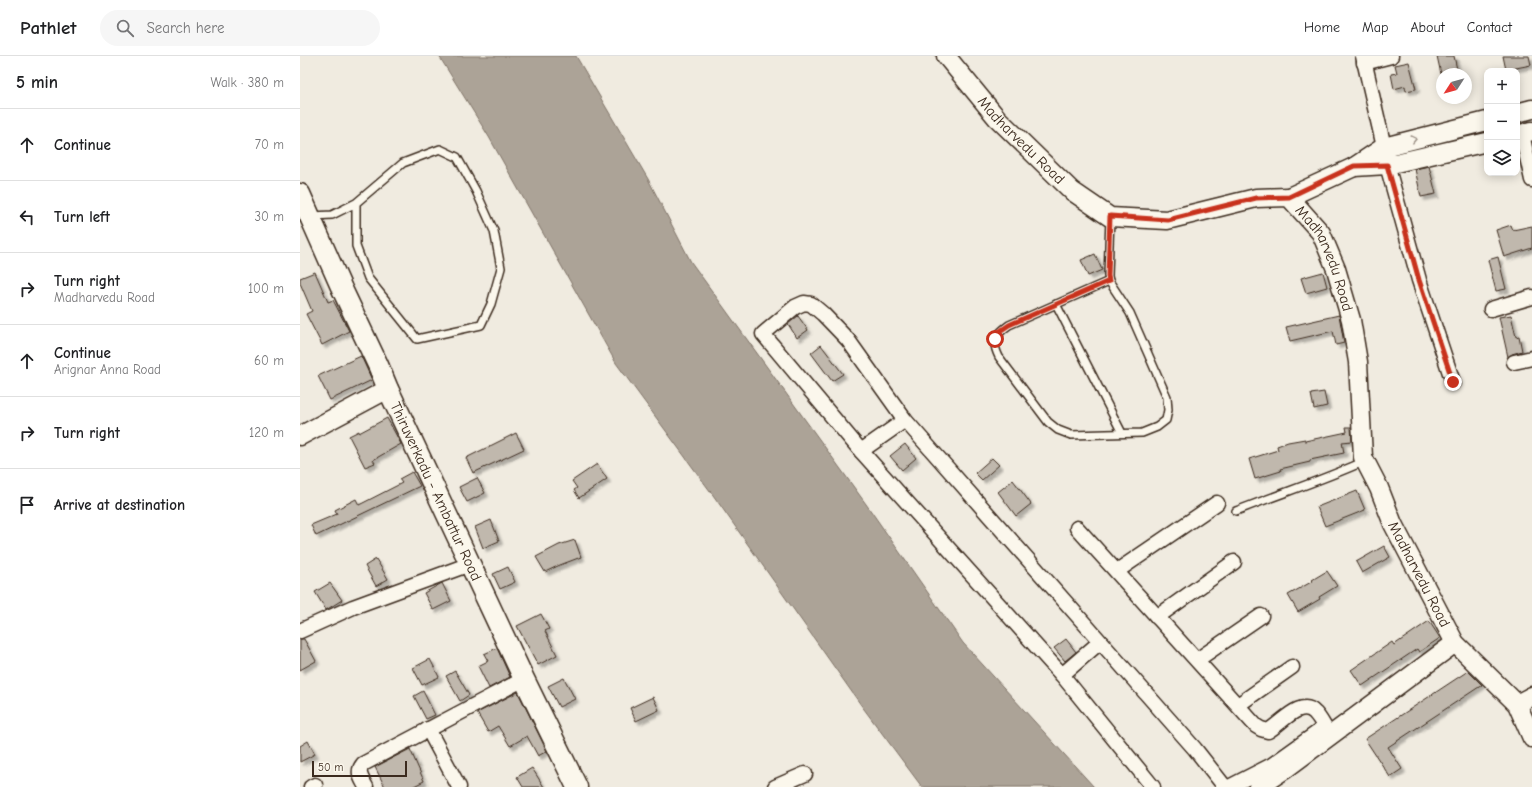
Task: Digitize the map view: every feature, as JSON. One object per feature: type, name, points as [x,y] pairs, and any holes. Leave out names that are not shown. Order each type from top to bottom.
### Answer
[{"type":"main road","name":"Thiruverkadu - Ambattur Road","points":[[300,194],[305,218],[342,289],[524,679],[577,787]]},
{"type":"street","name":"Madharvedu Road","points":[[946,56],[1002,123],[1072,191],[1110,216],[1168,220],[1256,198],[1289,197],[1321,232],[1336,269],[1352,320],[1358,362],[1363,458],[1379,488],[1393,524],[1455,643],[1525,700]]},
{"type":"street","points":[[1391,56],[1363,60],[1384,146],[1387,165],[1419,280],[1453,382]]},
{"type":"street","points":[[1520,112],[1532,109]]},
{"type":"street","points":[[1289,197],[1354,166],[1384,146],[1484,122]]},
{"type":"street","points":[[1524,134],[1532,180]]},
{"type":"street","points":[[1354,166],[1387,165],[1484,143]]},
{"type":"street","points":[[1491,309],[1532,297]]},
{"type":"street","points":[[1153,787],[1062,675],[861,452],[763,334],[795,307],[804,303],[811,304],[823,314],[848,340],[905,420],[1195,749],[1225,787]]},
{"type":"street","points":[[1514,362],[1532,358]]},
{"type":"street","points":[[300,436],[388,389]]},
{"type":"street","points":[[861,452],[905,420]]},
{"type":"street","points":[[1117,572],[1217,503]]},
{"type":"street","points":[[1077,528],[1256,726],[1266,731],[1273,728],[1299,708],[1305,708],[1314,712],[1329,733]]},
{"type":"street","points":[[1157,616],[1234,562]]},
{"type":"street","points":[[300,631],[353,607],[470,564]]},
{"type":"street","points":[[1197,660],[1261,616]]},
{"type":"street","points":[[1062,675],[1100,642]]},
{"type":"street","points":[[1258,787],[1329,733],[1455,643]]},
{"type":"street","points":[[1238,705],[1292,667]]},
{"type":"street","points":[[366,787],[359,773],[359,768],[363,764],[524,679]]},
{"type":"street","points":[[1525,700],[1532,738]]},
{"type":"street","points":[[428,729],[459,787]]},
{"type":"street","points":[[1229,787],[1272,765],[1322,730],[1329,733]]},
{"type":"street","points":[[775,787],[805,774]]},
{"type":"lane","points":[[305,218],[332,215],[356,203],[403,163],[440,149],[457,157],[476,191],[494,231],[500,268],[490,304],[481,325],[417,339],[368,278],[356,246],[356,203]]},
{"type":"lane","points":[[1109,281],[1009,325],[1000,331],[995,339],[994,348],[999,357],[1048,422],[1058,430],[1071,435],[1142,433],[1157,427],[1166,420],[1168,410],[1167,397],[1130,313],[1109,281],[1110,216]]},
{"type":"lane","points":[[1056,304],[1122,433]]},
{"type":"lane","points":[[1236,511],[1273,496],[1321,480],[1365,461]]},
{"type":"shaded area","points":[[439,56],[576,56],[648,179],[691,262],[866,504],[963,643],[1094,787],[922,787],[861,705],[713,495],[616,363],[489,137]]},
{"type":"building","points":[[1437,56],[1454,56],[1457,68],[1440,68]]},
{"type":"building","points":[[1503,56],[1529,56],[1531,65],[1516,68],[1506,68]]},
{"type":"building","points":[[1409,62],[1416,89],[1406,91],[1405,86],[1394,89],[1391,74],[1397,73],[1395,65]]},
{"type":"building","points":[[1429,166],[1436,194],[1421,197],[1415,169]]},
{"type":"building","points":[[1511,225],[1513,230],[1532,226],[1532,248],[1504,257],[1496,230]]},
{"type":"building","points":[[1095,254],[1102,270],[1088,276],[1081,260]]},
{"type":"building","points":[[1498,257],[1506,289],[1496,291],[1488,260]]},
{"type":"building","points":[[315,272],[328,302],[333,300],[349,331],[322,345],[306,314],[312,311],[300,283],[300,278]]},
{"type":"building","points":[[1323,272],[1327,287],[1306,293],[1301,278]]},
{"type":"building","points":[[1339,315],[1344,343],[1336,345],[1333,331],[1290,341],[1286,327]]},
{"type":"building","points":[[1511,315],[1516,337],[1519,336],[1522,351],[1508,357],[1499,317]]},
{"type":"building","points":[[798,316],[808,330],[797,338],[788,324]]},
{"type":"building","points":[[821,345],[843,374],[832,381],[811,353]]},
{"type":"building","points":[[361,356],[372,380],[330,400],[318,376]]},
{"type":"building","points":[[1324,392],[1327,406],[1314,409],[1311,394]]},
{"type":"building","points":[[387,418],[401,444],[373,460],[375,463],[365,467],[349,436],[359,431],[359,433]]},
{"type":"building","points":[[1346,427],[1351,427],[1352,441],[1342,442],[1344,453],[1310,460],[1310,462],[1280,469],[1281,471],[1255,479],[1249,459],[1278,450],[1277,446],[1288,442],[1305,439],[1305,441],[1347,432]]},
{"type":"building","points":[[516,433],[524,449],[473,473],[466,458]]},
{"type":"building","points":[[905,444],[916,458],[902,470],[890,456]]},
{"type":"building","points":[[992,458],[999,465],[982,480],[975,473]]},
{"type":"building","points":[[597,464],[607,479],[579,498],[574,490],[577,488],[572,481]]},
{"type":"building","points":[[412,472],[420,486],[316,536],[311,525],[337,514],[335,510],[356,499],[359,505],[402,483],[399,479]]},
{"type":"building","points":[[477,478],[485,493],[467,502],[459,487]]},
{"type":"building","points":[[1013,480],[1031,504],[1016,516],[998,492]]},
{"type":"building","points":[[1357,491],[1365,510],[1325,526],[1317,507]]},
{"type":"building","points":[[491,520],[499,541],[483,548],[475,527]]},
{"type":"building","points":[[575,540],[581,557],[545,572],[536,557],[559,545]]},
{"type":"building","points":[[1384,546],[1390,557],[1362,573],[1356,562]]},
{"type":"building","points":[[376,559],[388,579],[376,586],[365,566]]},
{"type":"building","points":[[508,567],[515,582],[500,589],[493,574]]},
{"type":"building","points":[[1327,571],[1337,586],[1319,597],[1320,599],[1298,612],[1288,595]]},
{"type":"building","points":[[330,583],[342,600],[326,610],[315,592]]},
{"type":"building","points":[[442,583],[451,601],[433,610],[424,593]]},
{"type":"building","points":[[541,614],[549,629],[545,631],[557,655],[538,665],[517,626]]},
{"type":"building","points":[[1429,621],[1440,638],[1419,652],[1417,649],[1362,686],[1351,670],[1392,642],[1394,645]]},
{"type":"building","points":[[300,639],[304,639],[316,661],[300,670]]},
{"type":"building","points":[[1066,639],[1076,652],[1065,661],[1054,648]]},
{"type":"building","points":[[497,648],[510,677],[489,688],[478,666],[488,661],[484,654]]},
{"type":"building","points":[[430,659],[439,677],[422,685],[413,668]]},
{"type":"building","points":[[455,671],[469,695],[460,701],[446,676]]},
{"type":"building","points":[[1468,671],[1482,685],[1388,747],[1402,769],[1390,777],[1365,739]]},
{"type":"building","points":[[564,678],[575,699],[559,707],[548,686]]},
{"type":"building","points":[[423,691],[435,715],[426,719],[414,696]]},
{"type":"building","points":[[518,692],[547,751],[538,756],[527,736],[510,746],[498,726],[488,732],[477,713]]},
{"type":"building","points":[[653,697],[659,710],[636,721],[630,708]]},
{"type":"building","points":[[308,741],[315,754],[300,762],[300,746]]},
{"type":"building","points":[[410,749],[424,781],[412,787],[385,787],[375,767]]},
{"type":"building","points":[[532,768],[544,787],[523,787],[517,777]]},
{"type":"route","points":[[995,339],[1000,331],[1009,325],[1109,281],[1110,216],[1168,220],[1256,198],[1289,197],[1354,166],[1387,165],[1419,280],[1453,382]]}]
